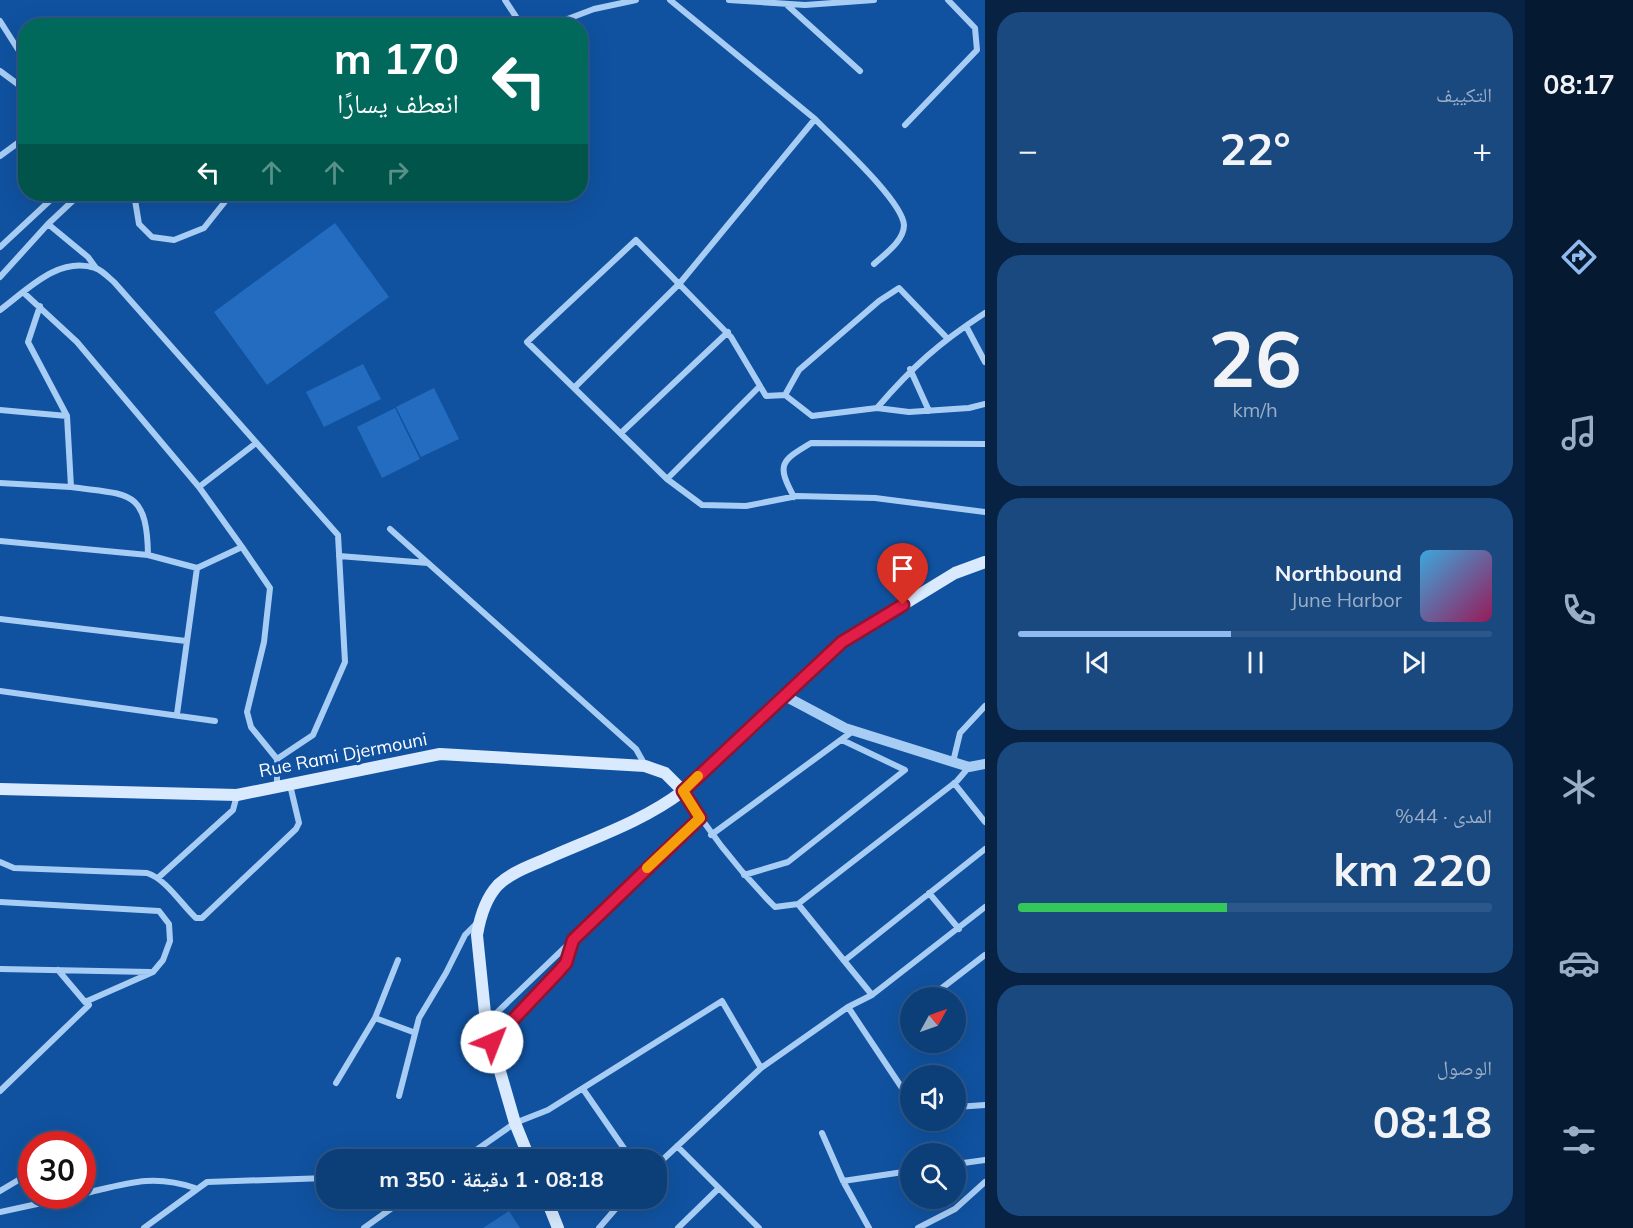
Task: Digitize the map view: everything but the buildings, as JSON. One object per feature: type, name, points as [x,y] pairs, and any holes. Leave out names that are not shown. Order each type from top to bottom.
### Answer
[{"type":"main road","points":[[526,1149],[515,1123],[486,1023],[477,935],[479,922],[489,897],[509,876],[657,811],[683,791],[842,642],[955,573],[985,562]]},
{"type":"main road","name":"Rue Rami Djermouni","points":[[0,789],[237,795],[440,754],[645,766],[665,773],[683,791]]},
{"type":"main road","points":[[550,1209],[558,1228]]},
{"type":"street","points":[[505,0],[517,18]]},
{"type":"street","points":[[570,18],[594,9],[636,0]]},
{"type":"street","points":[[670,0],[815,119],[897,205],[904,225],[899,240],[874,264]]},
{"type":"street","points":[[729,0],[786,5],[874,0]]},
{"type":"street","points":[[905,125],[977,50],[975,28],[948,0]]},
{"type":"street","points":[[786,5],[860,71]]},
{"type":"street","points":[[0,21],[18,49]]},
{"type":"street","points":[[0,71],[18,86]]},
{"type":"street","points":[[575,387],[680,283],[815,119]]},
{"type":"street","points":[[0,156],[18,143]]},
{"type":"street","points":[[0,248],[50,201]]},
{"type":"street","points":[[0,277],[73,201]]},
{"type":"street","points":[[135,201],[139,224],[152,237],[174,240],[204,228],[225,201]]},
{"type":"street","points":[[48,225],[88,257],[96,268],[114,282],[338,535],[345,662],[313,735],[277,759]]},
{"type":"street","points":[[985,404],[909,412],[877,408],[812,416],[785,394],[766,396],[728,332],[636,240],[527,342],[667,479],[702,505],[746,506],[794,497],[875,498],[985,512]]},
{"type":"street","points":[[0,310],[47,275],[63,267],[96,268]]},
{"type":"street","points":[[785,394],[799,370],[879,301],[899,288],[947,338]]},
{"type":"street","points":[[24,292],[77,342],[199,488],[270,588],[264,642],[247,712],[252,727],[277,759],[277,787]]},
{"type":"street","points":[[40,306],[28,342],[67,416],[71,488]]},
{"type":"street","points":[[877,408],[910,369],[947,338],[985,313]]},
{"type":"street","points":[[966,326],[985,362]]},
{"type":"street","points":[[621,433],[728,332]]},
{"type":"street","points":[[910,369],[929,411]]},
{"type":"street","points":[[667,479],[760,386]]},
{"type":"street","points":[[0,410],[67,416]]},
{"type":"street","points":[[199,488],[256,443]]},
{"type":"street","points":[[794,497],[782,476],[782,467],[788,456],[811,443],[985,444]]},
{"type":"street","points":[[0,483],[127,495],[135,502],[147,531],[148,555]]},
{"type":"street","points":[[390,529],[636,749],[645,766]]},
{"type":"street","points":[[0,541],[148,555],[197,568],[242,548]]},
{"type":"street","points":[[339,556],[428,563]]},
{"type":"street","points":[[177,714],[197,568]]},
{"type":"street","points":[[0,619],[186,641]]},
{"type":"street","points":[[0,691],[215,721]]},
{"type":"street","points":[[783,695],[854,731],[969,767],[985,764]]},
{"type":"street","points":[[953,762],[960,733],[985,706]]},
{"type":"street","points":[[711,836],[854,731]]},
{"type":"street","points":[[744,875],[788,862],[905,770],[842,740]]},
{"type":"street","points":[[683,791],[711,836],[775,907],[798,904],[954,783],[969,767]]},
{"type":"street","points":[[954,783],[985,822]]},
{"type":"street","points":[[0,862],[14,868],[147,873],[159,877],[196,918],[202,918],[296,829],[299,823],[290,784]]},
{"type":"street","points":[[159,877],[233,810],[237,795]]},
{"type":"street","points":[[486,1023],[700,818]]},
{"type":"street","points":[[844,961],[985,849]]},
{"type":"street","points":[[929,893],[959,929]]},
{"type":"street","points":[[0,902],[159,911],[169,924],[170,941],[163,960],[153,972],[85,1002]]},
{"type":"street","points":[[798,904],[872,995]]},
{"type":"street","points":[[667,1156],[761,1068],[848,1007],[872,995],[985,907]]},
{"type":"street","points":[[399,1095],[413,1032],[465,935],[479,922]]},
{"type":"street","points":[[492,1042],[566,963],[573,940]]},
{"type":"street","points":[[943,987],[985,955]]},
{"type":"street","points":[[336,1083],[375,1018],[398,960]]},
{"type":"street","points":[[0,969],[153,972]]},
{"type":"street","points":[[0,1091],[89,1005],[58,970]]},
{"type":"street","points":[[478,1149],[515,1123],[548,1110],[583,1089],[722,1001],[761,1068]]},
{"type":"street","points":[[848,1007],[900,1085]]},
{"type":"street","points":[[375,1018],[413,1032]]},
{"type":"street","points":[[583,1089],[624,1149]]},
{"type":"street","points":[[966,1106],[985,1105]]},
{"type":"street","points":[[822,1133],[843,1181],[870,1228]]},
{"type":"street","points":[[677,1146],[759,1228]]},
{"type":"street","points":[[966,1163],[985,1160]]},
{"type":"street","points":[[843,1181],[900,1172]]},
{"type":"street","points":[[144,1228],[184,1201],[195,1188],[221,1180],[316,1178]]},
{"type":"street","points":[[0,1191],[18,1180]]},
{"type":"street","points":[[96,1191],[143,1180],[172,1180],[195,1188]]},
{"type":"street","points":[[918,1228],[955,1209],[985,1182]]},
{"type":"street","points":[[678,1228],[718,1189]]},
{"type":"street","points":[[0,1212],[18,1208]]},
{"type":"street","points":[[364,1228],[391,1209]]},
{"type":"street","points":[[599,1228],[616,1209]]},
{"type":"shaded area","points":[[335,223],[389,297],[267,385],[214,312]]},
{"type":"shaded area","points":[[363,364],[381,399],[324,427],[306,392]]},
{"type":"shaded area","points":[[434,388],[459,439],[421,457],[396,407]]},
{"type":"shaded area","points":[[395,408],[420,459],[382,478],[357,427]]},
{"type":"shaded area","points":[[509,1211],[520,1228],[483,1228]]},
{"type":"slow traffic","points":[[647,868],[700,818],[683,791],[698,776]]},
{"type":"route","points":[[492,1042],[566,963],[573,940],[700,818],[683,791],[842,642],[903,605]]}]
